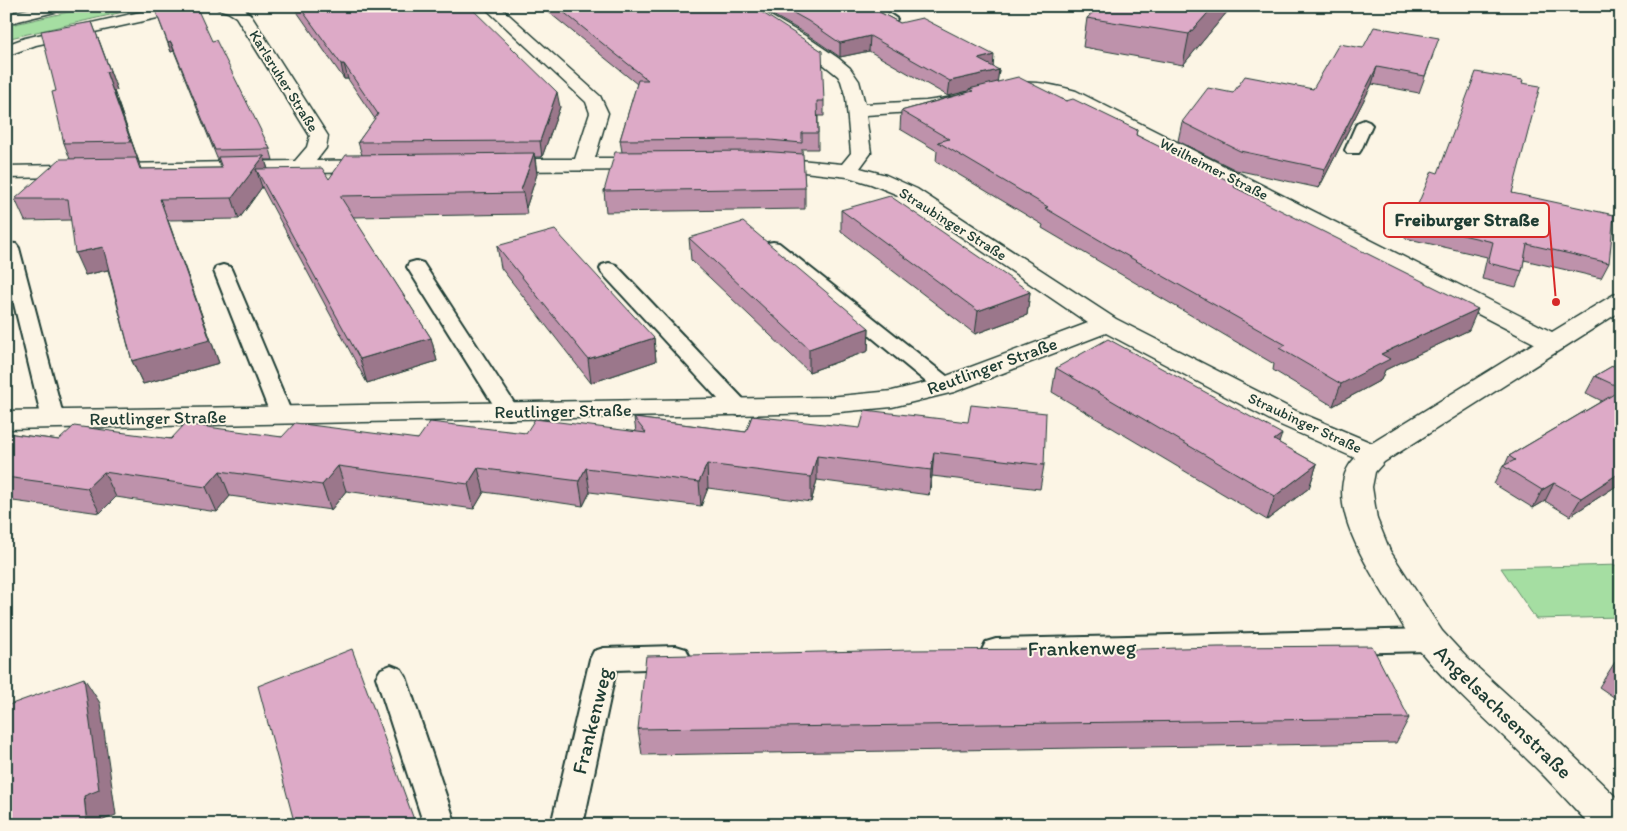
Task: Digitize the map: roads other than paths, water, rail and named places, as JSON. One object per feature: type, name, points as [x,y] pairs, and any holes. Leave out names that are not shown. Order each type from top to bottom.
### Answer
[{"type":"street","points":[[6,19],[62,6]]},
{"type":"street","points":[[6,50],[31,42],[189,6]]},
{"type":"street","name":"Karlsruher Straße","points":[[223,6],[233,8],[242,14],[319,136],[316,148],[300,167]]},
{"type":"street","points":[[490,6],[594,100],[599,114],[583,165]]},
{"type":"street","points":[[742,6],[834,62],[849,79],[856,110],[861,153],[846,171]]},
{"type":"street","name":"Weilheimer Straße","points":[[856,110],[926,106],[981,96],[1014,87],[1031,87],[1070,95],[1551,342]]},
{"type":"street","name":"Straubinger Straße","points":[[750,163],[806,165],[846,171],[875,178],[910,193],[1106,324],[1286,417],[1374,455]]},
{"type":"street","points":[[476,166],[672,164]]},
{"type":"street","points":[[6,172],[398,166]]},
{"type":"street","points":[[1374,455],[1551,342],[1621,300]]},
{"type":"street","name":"Reutlinger Straße","points":[[6,420],[829,405],[892,399],[945,386],[1106,324]]},
{"type":"street","name":"Angelsachsenstraße","points":[[1374,455],[1361,469],[1357,486],[1362,519],[1375,553],[1430,640],[1455,668],[1544,751],[1618,825]]},
{"type":"lane","points":[[869,6],[891,19]]},
{"type":"lane","points":[[1353,150],[1364,125]]},
{"type":"lane","points":[[773,247],[945,386]]},
{"type":"lane","points":[[10,248],[53,419]]},
{"type":"lane","points":[[416,267],[509,412]]},
{"type":"lane","points":[[609,269],[739,408]]},
{"type":"lane","points":[[222,270],[282,416]]},
{"type":"lane","name":"Frankenweg","points":[[972,650],[1430,640]]},
{"type":"lane","name":"Frankenweg","points":[[567,825],[604,659],[703,656]]},
{"type":"lane","points":[[391,678],[440,825]]},
{"type":"place","name":"Freiburger Straße","points":[[1556,302]]}]
